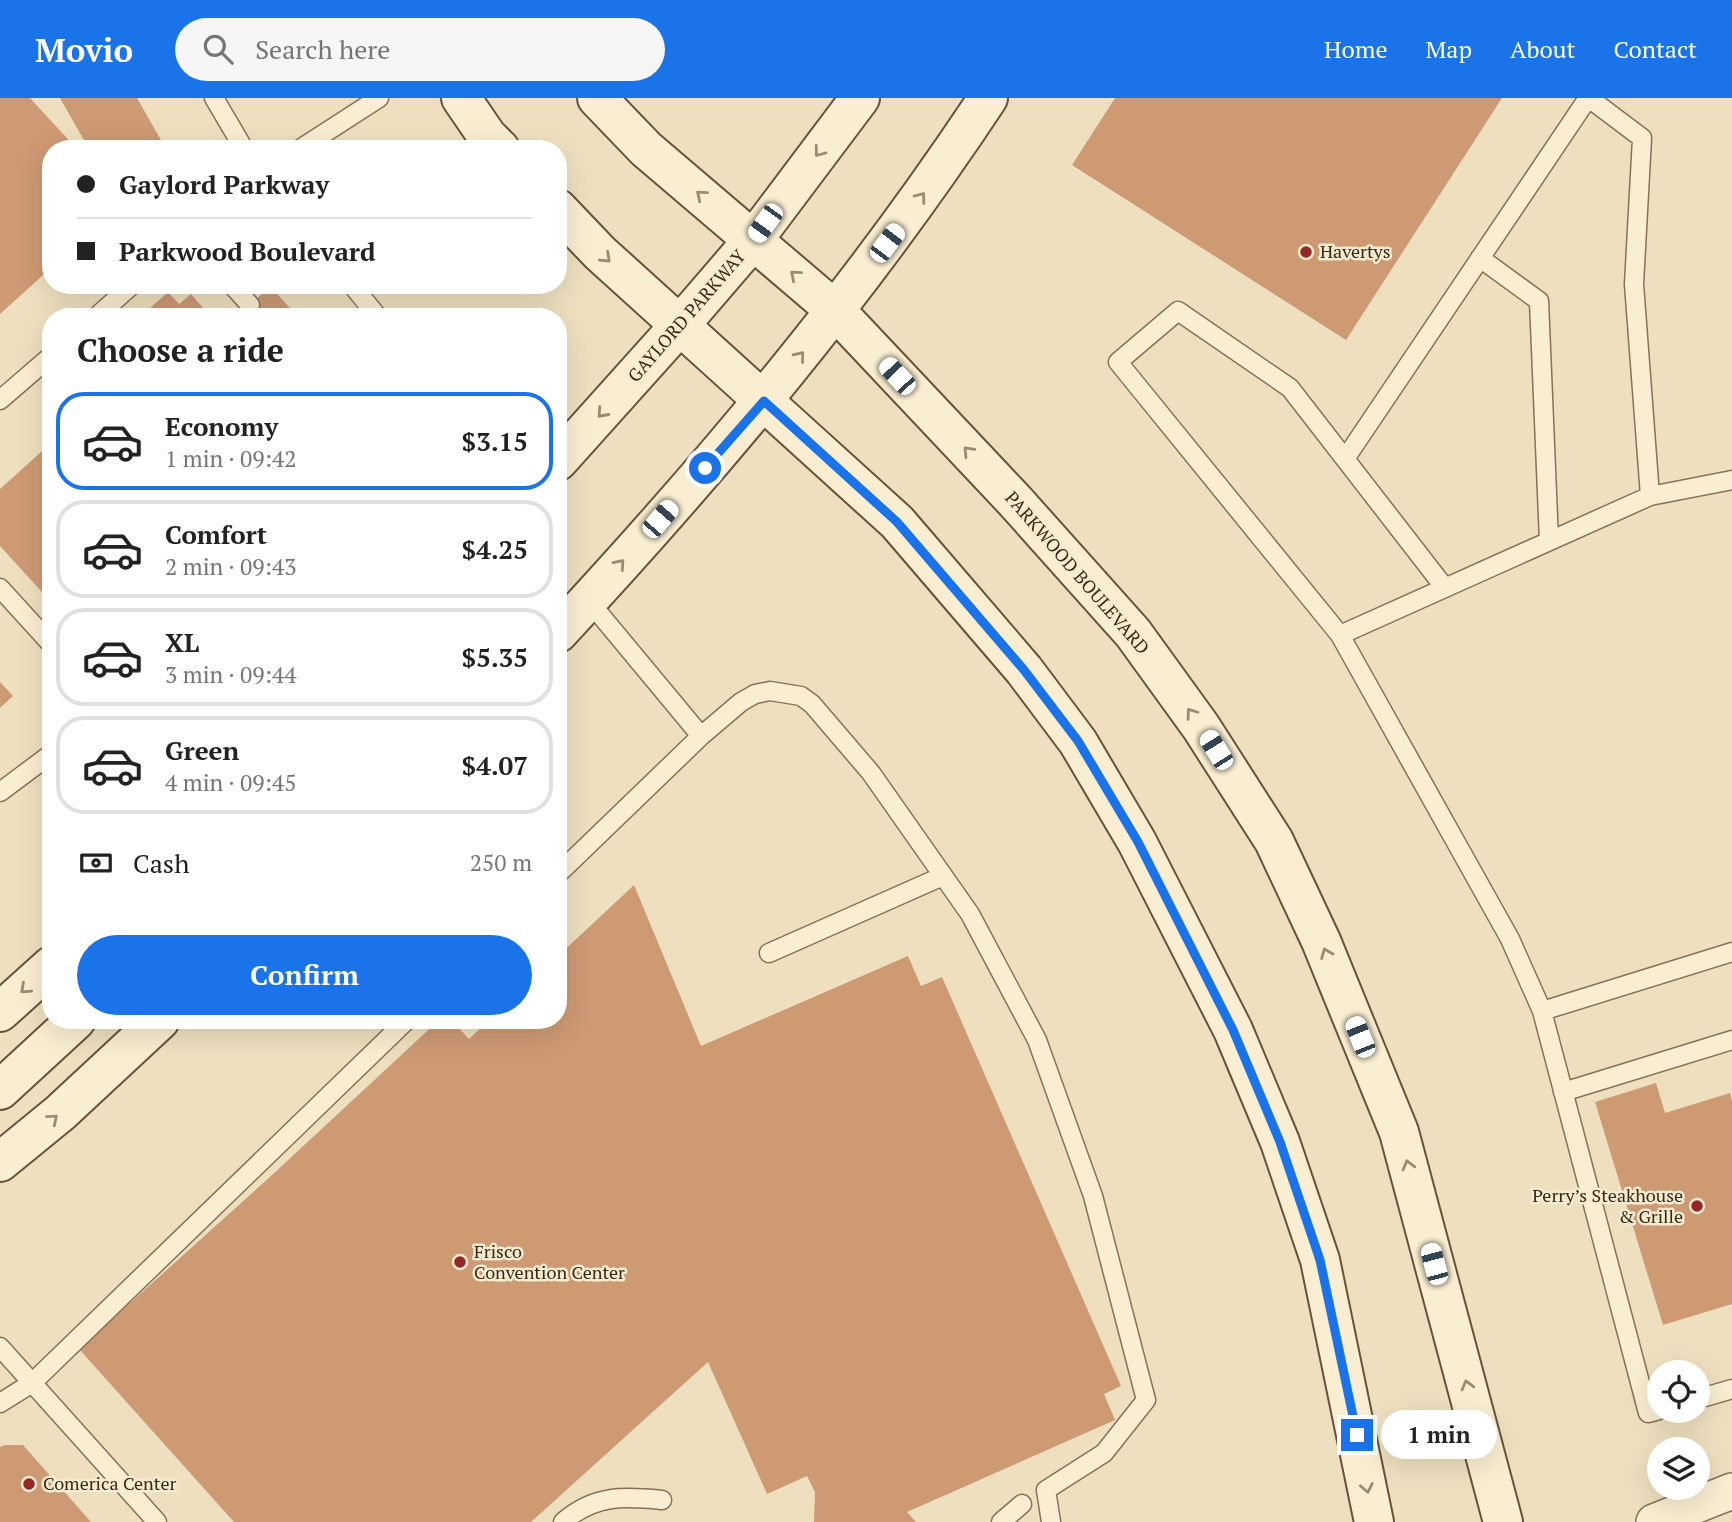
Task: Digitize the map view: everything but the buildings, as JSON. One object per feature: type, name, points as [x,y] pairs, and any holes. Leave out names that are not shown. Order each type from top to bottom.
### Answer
[{"type":"main road","points":[[461,98],[491,140]]},
{"type":"main road","name":"PARKWOOD BOULEVARD","points":[[597,98],[646,149],[836,311],[1015,501],[1133,633],[1201,727],[1274,841],[1321,941],[1399,1132],[1503,1522]]},
{"type":"main road","name":"GAYLORD PARKWAY","points":[[567,451],[754,239],[860,98]]},
{"type":"main road","points":[[567,623],[764,401],[836,311],[932,181],[988,98]]},
{"type":"main road","points":[[567,218],[600,253],[897,522],[1024,670],[1078,741],[1138,842],[1233,1030],[1280,1142],[1320,1260],[1374,1522]]},
{"type":"main road","points":[[0,1012],[42,974]]},
{"type":"main road","points":[[0,1090],[66,1029]]},
{"type":"main road","points":[[0,1162],[60,1113],[150,1029]]},
{"type":"street","points":[[1654,1522],[1732,1491]]},
{"type":"lane","points":[[214,98],[239,140]]},
{"type":"lane","points":[[314,140],[379,98]]},
{"type":"lane","points":[[1345,459],[1588,98],[1642,138],[1634,285],[1650,496]]},
{"type":"lane","points":[[1480,258],[1539,301],[1549,541]]},
{"type":"lane","points":[[106,308],[122,294]]},
{"type":"lane","points":[[240,294],[250,305]]},
{"type":"lane","points":[[359,294],[371,308]]},
{"type":"lane","points":[[1445,588],[1290,388],[1178,311],[1118,362],[1340,635],[1510,939],[1542,1011],[1647,1409]]},
{"type":"lane","points":[[0,400],[42,364]]},
{"type":"lane","points":[[1340,635],[1650,496],[1732,480]]},
{"type":"lane","points":[[0,587],[42,634]]},
{"type":"lane","points":[[589,600],[701,736]]},
{"type":"lane","points":[[567,865],[701,736],[755,694],[770,691],[801,696],[812,704],[871,773],[970,914],[1037,1040],[1093,1196],[1146,1400],[1104,1453],[1046,1490],[1051,1522]]},
{"type":"lane","points":[[0,792],[42,761]]},
{"type":"lane","points":[[769,953],[943,876]]},
{"type":"lane","points":[[1542,1011],[1732,952]]},
{"type":"lane","points":[[0,1403],[32,1383],[398,1029]]},
{"type":"lane","points":[[1563,1092],[1732,1040]]},
{"type":"lane","points":[[0,1348],[157,1522]]},
{"type":"lane","points":[[1710,1395],[1732,1389]]},
{"type":"lane","points":[[563,1522],[595,1501],[629,1496],[662,1500]]},
{"type":"lane","points":[[1001,1522],[1022,1504]]},
{"type":"place","name":"Havertys","points":[[1306,252]]},
{"type":"place","name":"Perry’s Steakhouse & Grille","points":[[1697,1206]]},
{"type":"place","name":"Frisco Convention Center","points":[[460,1262]]},
{"type":"place","name":"Comerica Center","points":[[29,1484]]},
{"type":"route","points":[[705,468],[764,401],[897,522],[1024,670],[1078,741],[1138,842],[1233,1030],[1280,1142],[1320,1260],[1357,1435]]}]
